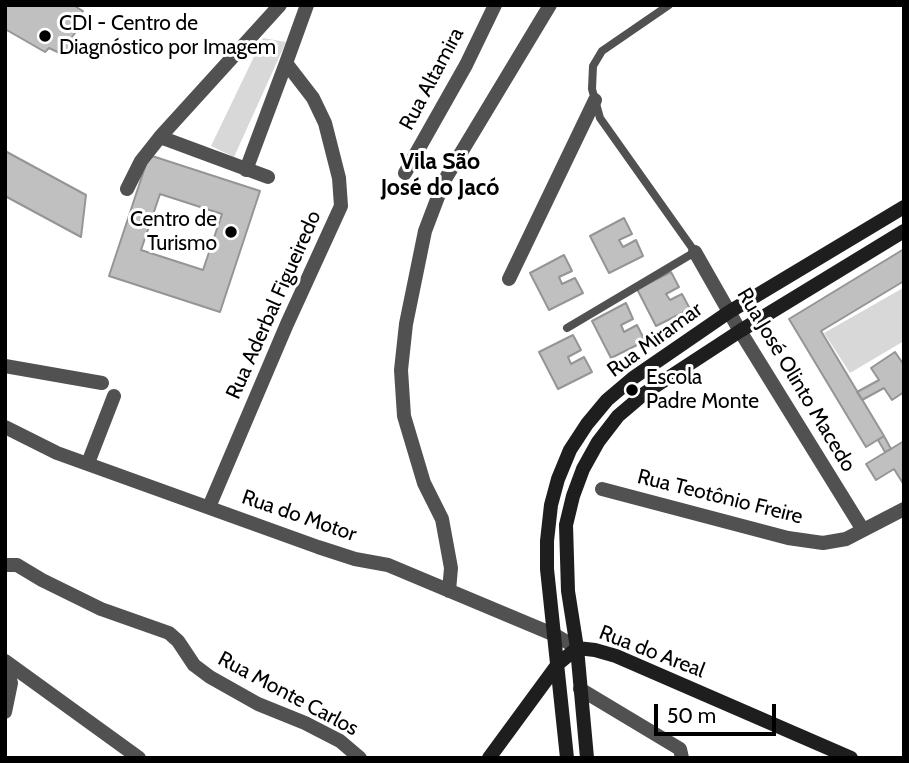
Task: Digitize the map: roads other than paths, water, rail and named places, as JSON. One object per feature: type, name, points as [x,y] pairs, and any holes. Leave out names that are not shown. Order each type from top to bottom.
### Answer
[{"type":"main road","name":"Rua Miramar","points":[[567,758],[547,569],[547,541],[554,492],[570,450],[607,400],[632,378],[729,312],[904,207]]},
{"type":"main road","name":"Rua Miramar","points":[[587,758],[577,648],[568,591],[566,526],[573,496],[598,442],[618,416],[645,393],[740,331],[904,231]]},
{"type":"main road","name":"Rua do Areal","points":[[489,758],[558,664],[577,648],[616,656],[851,758]]},
{"type":"street","points":[[127,189],[141,161],[160,137],[280,5]]},
{"type":"street","points":[[246,170],[307,5]]},
{"type":"street","name":"Rua Altamira","points":[[405,173],[466,65],[495,5]]},
{"type":"street","points":[[449,591],[451,568],[442,519],[424,483],[404,416],[401,370],[405,324],[425,231],[444,181],[550,5]]},
{"type":"street","name":"Rua Aderbal Figueiredo","points":[[209,507],[341,206],[339,178],[325,123],[313,97],[286,63]]},
{"type":"street","points":[[509,279],[595,100]]},
{"type":"street","points":[[160,137],[268,177]]},
{"type":"street","name":"Rua José Olinto Macedo","points":[[695,252],[740,331],[863,530]]},
{"type":"street","points":[[5,366],[102,383]]},
{"type":"street","points":[[88,463],[114,396]]},
{"type":"street","name":"Rua do Motor","points":[[5,427],[57,453],[355,559],[388,565],[555,635],[577,648]]},
{"type":"street","name":"Rua Teotônio Freire","points":[[602,489],[789,538],[823,542],[846,539],[903,510]]},
{"type":"street","name":"Rua Monte Carlos","points":[[11,565],[101,609],[169,633],[178,641],[198,670],[258,704],[340,741],[360,758]]},
{"type":"street","points":[[5,661],[11,683],[5,712]]},
{"type":"street","points":[[5,661],[139,758]]},
{"type":"street","points":[[580,689],[680,749],[681,758]]},
{"type":"lane","points":[[567,328],[695,252],[600,118],[592,89],[593,66],[602,51],[669,5]]},
{"type":"place","name":"CDI - Centro de Diagnóstico por Imagem","points":[[45,36]]},
{"type":"place","name":"Centro de Turismo","points":[[231,232]]},
{"type":"place","name":"Escola Padre Monte","points":[[632,390]]},
{"type":"district","name":"Vila São José do Jacó","points":[[440,175]]}]
